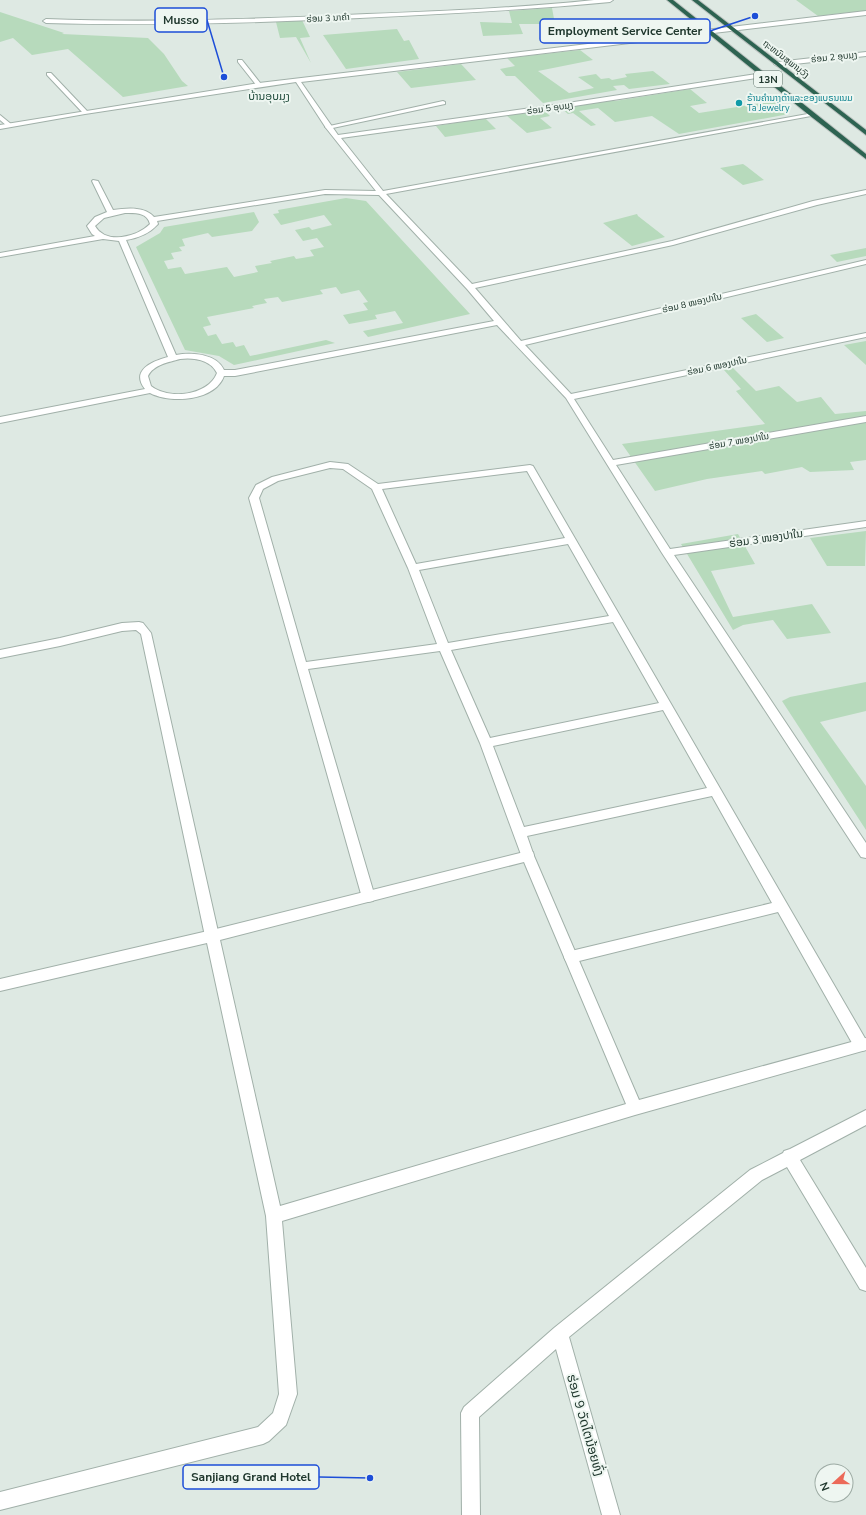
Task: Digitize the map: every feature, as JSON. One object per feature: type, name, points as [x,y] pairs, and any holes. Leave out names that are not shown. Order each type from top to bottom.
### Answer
[{"type":"highway","name":"13N","points":[[670,0],[866,157]]},
{"type":"highway","name":"ຖະຫນົນສຸພານຸວົງ","points":[[695,0],[866,133]]},
{"type":"street","name":"ຮ່ອມ 3 ນາຄຳ","points":[[46,21],[101,24],[215,23],[519,8],[610,0]]},
{"type":"street","points":[[0,127],[85,112],[259,85],[866,13]]},
{"type":"street","name":"ຮ່ອມ 2 ອຸບມຸງ","points":[[777,64],[866,54]]},
{"type":"street","points":[[240,61],[259,85]]},
{"type":"street","points":[[49,74],[85,112]]},
{"type":"street","name":"ຮ່ອມ 5 ອຸບມຸງ","points":[[336,137],[574,104],[762,75]]},
{"type":"street","points":[[297,80],[336,137],[381,193],[470,287],[518,344],[569,397],[667,553],[866,853]]},
{"type":"street","points":[[328,126],[443,103]]},
{"type":"street","points":[[154,220],[326,192],[381,193],[811,114]]},
{"type":"street","points":[[0,117],[9,125]]},
{"type":"street","points":[[95,181],[111,213]]},
{"type":"street","points":[[470,287],[672,243],[816,203],[866,192]]},
{"type":"street","points":[[104,238],[92,231],[91,226],[98,218],[111,213],[135,211],[150,216],[154,220]]},
{"type":"street","points":[[0,255],[104,238],[121,238],[145,233],[151,229],[154,224],[154,220]]},
{"type":"street","points":[[121,238],[173,358]]},
{"type":"street","name":"ຮ່ອມ 8 ໜອງປາໃນ","points":[[518,344],[866,262]]},
{"type":"street","points":[[221,373],[235,373],[499,322]]},
{"type":"street","name":"ຮ່ອມ 6 ໜອງປາໃນ","points":[[569,397],[866,335]]},
{"type":"street","points":[[186,356],[209,360],[216,364],[221,373],[221,377],[217,384],[198,394],[185,396],[161,394],[152,390],[146,385],[144,378],[146,372],[162,361],[186,356]]},
{"type":"street","points":[[0,420],[152,390]]},
{"type":"street","name":"ຮ່ອມ 7 ໜອງປາໃນ","points":[[611,462],[866,420]]},
{"type":"street","points":[[368,897],[254,498],[259,487],[275,479],[330,465],[345,466],[376,487],[413,568],[444,646],[486,743],[528,856],[635,1108]]},
{"type":"street","points":[[274,1216],[635,1108],[864,1044],[781,906],[530,468],[376,487]]},
{"type":"street","name":"ຮ່ອມ 3 ໜອງປາໃນ","points":[[667,553],[866,524]]},
{"type":"street","points":[[413,568],[571,540]]},
{"type":"street","points":[[302,666],[444,646],[616,618]]},
{"type":"street","points":[[0,654],[60,642],[122,627],[139,626],[146,633],[274,1216],[288,1394],[280,1419],[263,1435],[0,1501]]},
{"type":"street","points":[[486,743],[666,705]]},
{"type":"street","points":[[519,833],[715,791]]},
{"type":"street","points":[[0,985],[212,936],[528,856]]},
{"type":"street","points":[[571,957],[781,906]]},
{"type":"street","points":[[471,1515],[470,1413],[560,1334],[756,1174],[866,1118]]},
{"type":"street","points":[[789,1156],[866,1283]]},
{"type":"street","name":"ຮ່ອມ 9 ວັດໄຕນ້ອຍທົ່ງ","points":[[560,1334],[611,1515]]},
{"type":"green space","points":[[796,0],[866,0],[866,16],[859,16],[852,12],[818,16]]},
{"type":"green space","points":[[552,8],[555,24],[519,24],[523,34],[483,36],[480,22],[512,23],[509,11]]},
{"type":"green space","points":[[0,12],[64,33],[62,34],[148,38],[164,54],[182,81],[188,86],[123,97],[68,49],[32,55],[13,38],[0,42]]},
{"type":"green space","points":[[302,20],[310,37],[300,38],[311,63],[296,37],[280,38],[276,22]]},
{"type":"green space","points":[[397,29],[404,41],[409,40],[419,59],[346,69],[323,35]]},
{"type":"green space","points":[[580,50],[593,60],[538,71],[569,93],[594,88],[578,77],[596,74],[601,79],[609,78],[612,80],[627,77],[625,74],[653,71],[670,84],[629,89],[624,85],[613,86],[617,90],[543,103],[515,76],[506,76],[500,69],[515,66],[507,58]]},
{"type":"green space","points":[[461,64],[476,80],[411,88],[397,72]]},
{"type":"green space","points":[[690,89],[707,103],[690,106],[699,113],[776,101],[789,114],[679,134],[652,116],[615,122],[598,108],[579,111],[596,125],[591,126],[573,113],[568,114],[560,107],[613,100],[615,101]]},
{"type":"green space","points":[[546,110],[549,112],[547,113],[550,116],[540,118],[552,128],[527,133],[506,115]]},
{"type":"green space","points":[[485,118],[496,129],[445,137],[436,126]]},
{"type":"green space","points":[[743,164],[764,180],[743,185],[720,168]]},
{"type":"green space","points":[[346,198],[366,201],[470,314],[368,337],[363,331],[403,323],[395,311],[375,315],[377,319],[349,324],[343,315],[368,310],[363,303],[368,302],[359,290],[341,294],[336,287],[320,290],[323,294],[282,302],[278,297],[264,299],[267,303],[252,306],[254,308],[207,317],[211,325],[203,327],[208,336],[216,334],[222,344],[233,342],[236,347],[244,345],[250,356],[326,340],[335,343],[234,365],[219,356],[185,350],[136,247],[160,233],[164,227],[254,212],[259,222],[252,231],[212,237],[208,233],[182,239],[185,246],[179,247],[182,251],[171,253],[174,259],[164,261],[168,269],[181,267],[185,274],[227,267],[234,277],[258,272],[255,266],[272,263],[270,261],[294,256],[296,259],[314,256],[310,250],[324,247],[317,238],[303,241],[295,230],[309,227],[312,230],[332,225],[324,215],[281,225],[273,214],[279,213],[278,210]]},
{"type":"green space","points":[[637,214],[665,237],[632,246],[603,223]]},
{"type":"green space","points":[[866,248],[866,256],[837,262],[830,255]]},
{"type":"green space","points":[[756,314],[784,338],[767,342],[741,318]]},
{"type":"green space","points":[[866,341],[866,365],[844,345]]},
{"type":"green space","points":[[733,368],[756,391],[779,386],[797,402],[821,397],[835,414],[866,411],[866,460],[850,462],[854,470],[810,472],[802,467],[765,474],[762,471],[707,479],[655,491],[622,444],[765,424],[736,391],[741,389],[724,370]]},
{"type":"green space","points":[[866,531],[865,566],[827,566],[810,538]]},
{"type":"green space","points":[[738,534],[755,564],[711,571],[733,617],[812,604],[831,633],[787,639],[773,620],[743,625],[733,630],[681,544]]},
{"type":"green space","points":[[866,682],[866,711],[820,722],[866,786],[866,830],[782,701],[790,697]]},
{"type":"place","name":"Employment Service Center","points":[[755,16]]},
{"type":"place","name":"Musso","points":[[224,77]]},
{"type":"place","name":"ຮ້ານຄຳນາງຕ້າແລະຂອງແບຣນເນມ Ta Jewelry","points":[[739,103]]},
{"type":"place","name":"Sanjiang Grand Hotel","points":[[370,1478]]},
{"type":"district","name":"ບ້ານອຸບມຸງ","points":[[269,96]]}]
